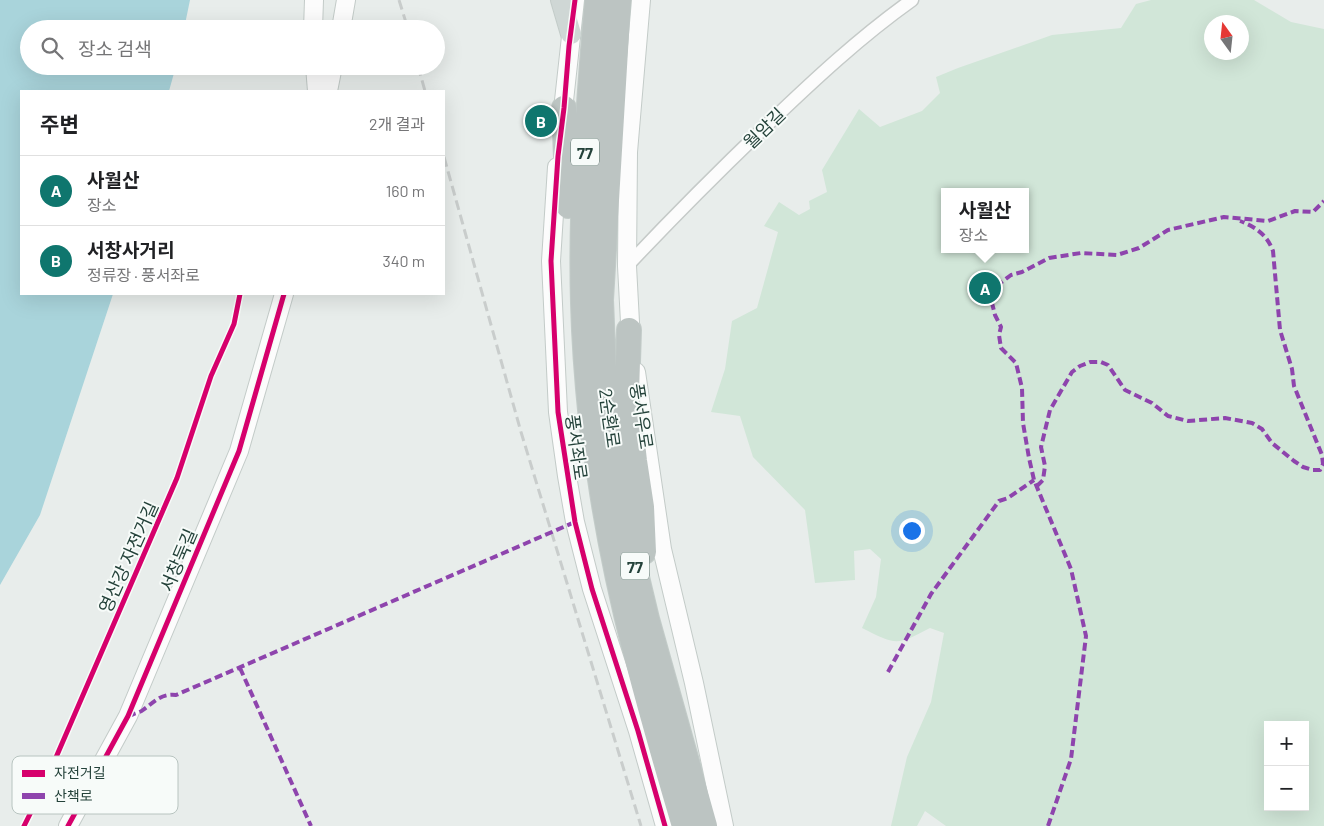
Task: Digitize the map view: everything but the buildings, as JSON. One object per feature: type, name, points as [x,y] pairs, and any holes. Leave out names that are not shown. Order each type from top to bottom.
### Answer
[{"type":"highway","name":"2순환로","points":[[597,0],[586,130],[583,197],[583,304],[591,422],[605,515],[623,606],[646,696],[684,826]]},
{"type":"highway","name":"2순환로","points":[[619,0],[602,309],[605,395],[635,569],[647,619],[705,826]]},
{"type":"highway","points":[[564,108],[569,194],[566,300],[573,375],[591,422]]},
{"type":"highway","points":[[629,330],[627,393],[642,507],[647,619]]},
{"type":"main road","points":[[562,0],[571,34]]},
{"type":"street","points":[[313,20],[314,0]]},
{"type":"street","points":[[343,20],[346,0]]},
{"type":"street","name":"풍서좌로","points":[[575,0],[558,156],[551,261],[558,412],[575,522],[592,588],[638,731],[665,826]]},
{"type":"street","name":"풍서우로","points":[[641,0],[628,152],[626,266],[629,330],[662,549],[694,682],[724,826]]},
{"type":"street","name":"월암길","points":[[626,266],[695,194],[817,77],[864,36],[912,0]]},
{"type":"street","points":[[316,75],[317,90]]},
{"type":"street","points":[[328,90],[331,75]]},
{"type":"street","name":"서창둑길","points":[[106,756],[128,716],[239,451],[284,295]]},
{"type":"street","name":"서창둑길","points":[[68,826],[75,814]]},
{"type":"green space","points":[[1151,0],[1254,0],[1291,22],[1324,29],[1324,826],[946,826],[925,811],[917,826],[891,826],[907,757],[931,702],[944,633],[930,628],[910,638],[896,641],[882,638],[862,628],[876,597],[881,559],[870,549],[854,551],[855,580],[815,583],[805,510],[753,457],[740,416],[711,412],[725,369],[732,321],[757,308],[778,232],[764,226],[779,202],[799,215],[810,209],[809,201],[827,192],[822,170],[859,109],[880,127],[922,111],[940,93],[936,77],[1052,35],[1121,28],[1136,4]]},
{"type":"water","points":[[0,0],[190,0],[186,20],[20,20],[20,75],[173,75],[169,90],[20,90],[20,295],[113,295],[40,515],[0,585]]},
{"type":"railway","points":[[399,0],[405,20]]},
{"type":"railway","points":[[421,75],[425,90]]},
{"type":"railway","points":[[445,161],[521,432],[641,826]]},
{"type":"marked path","points":[[1048,826],[1071,759],[1086,636],[1071,569],[1034,480],[1023,423],[1022,388],[1016,363],[1001,348],[999,335],[1001,327],[992,303],[994,293],[999,284],[1011,275],[1022,272],[1049,258],[1081,253],[1117,255],[1139,248],[1168,230],[1224,217],[1268,221],[1295,211],[1313,212],[1324,201]]},
{"type":"marked path","points":[[1037,486],[1043,480],[1045,466],[1041,447],[1050,410],[1072,372],[1090,362],[1101,362],[1108,365],[1125,390],[1152,403],[1168,416],[1188,421],[1225,418],[1252,423],[1262,429],[1272,443],[1294,461],[1303,467],[1320,470],[1323,464],[1322,455],[1294,386],[1292,369],[1280,330],[1273,251],[1268,240],[1260,232],[1240,221]]},
{"type":"marked path","points":[[888,672],[931,594],[999,501],[1008,498],[1034,480]]},
{"type":"marked path","points":[[128,716],[141,711],[166,695],[176,695],[575,522]]},
{"type":"marked path","points":[[240,668],[311,826]]},
{"type":"cycle path","points":[[575,0],[558,156],[551,261],[558,412],[575,522],[592,589],[638,731],[665,826]]},
{"type":"cycle path","name":"영산강 자전거길","points":[[57,756],[177,478],[211,376],[234,324],[240,295]]},
{"type":"cycle path","points":[[106,756],[128,716],[239,451],[284,295]]},
{"type":"cycle path","name":"영산강 자전거길","points":[[24,826],[30,814]]},
{"type":"cycle path","points":[[68,826],[75,814]]},
{"type":"place","name":"서창사거리","points":[[541,121]]},
{"type":"place","name":"사월산","points":[[985,288]]}]
